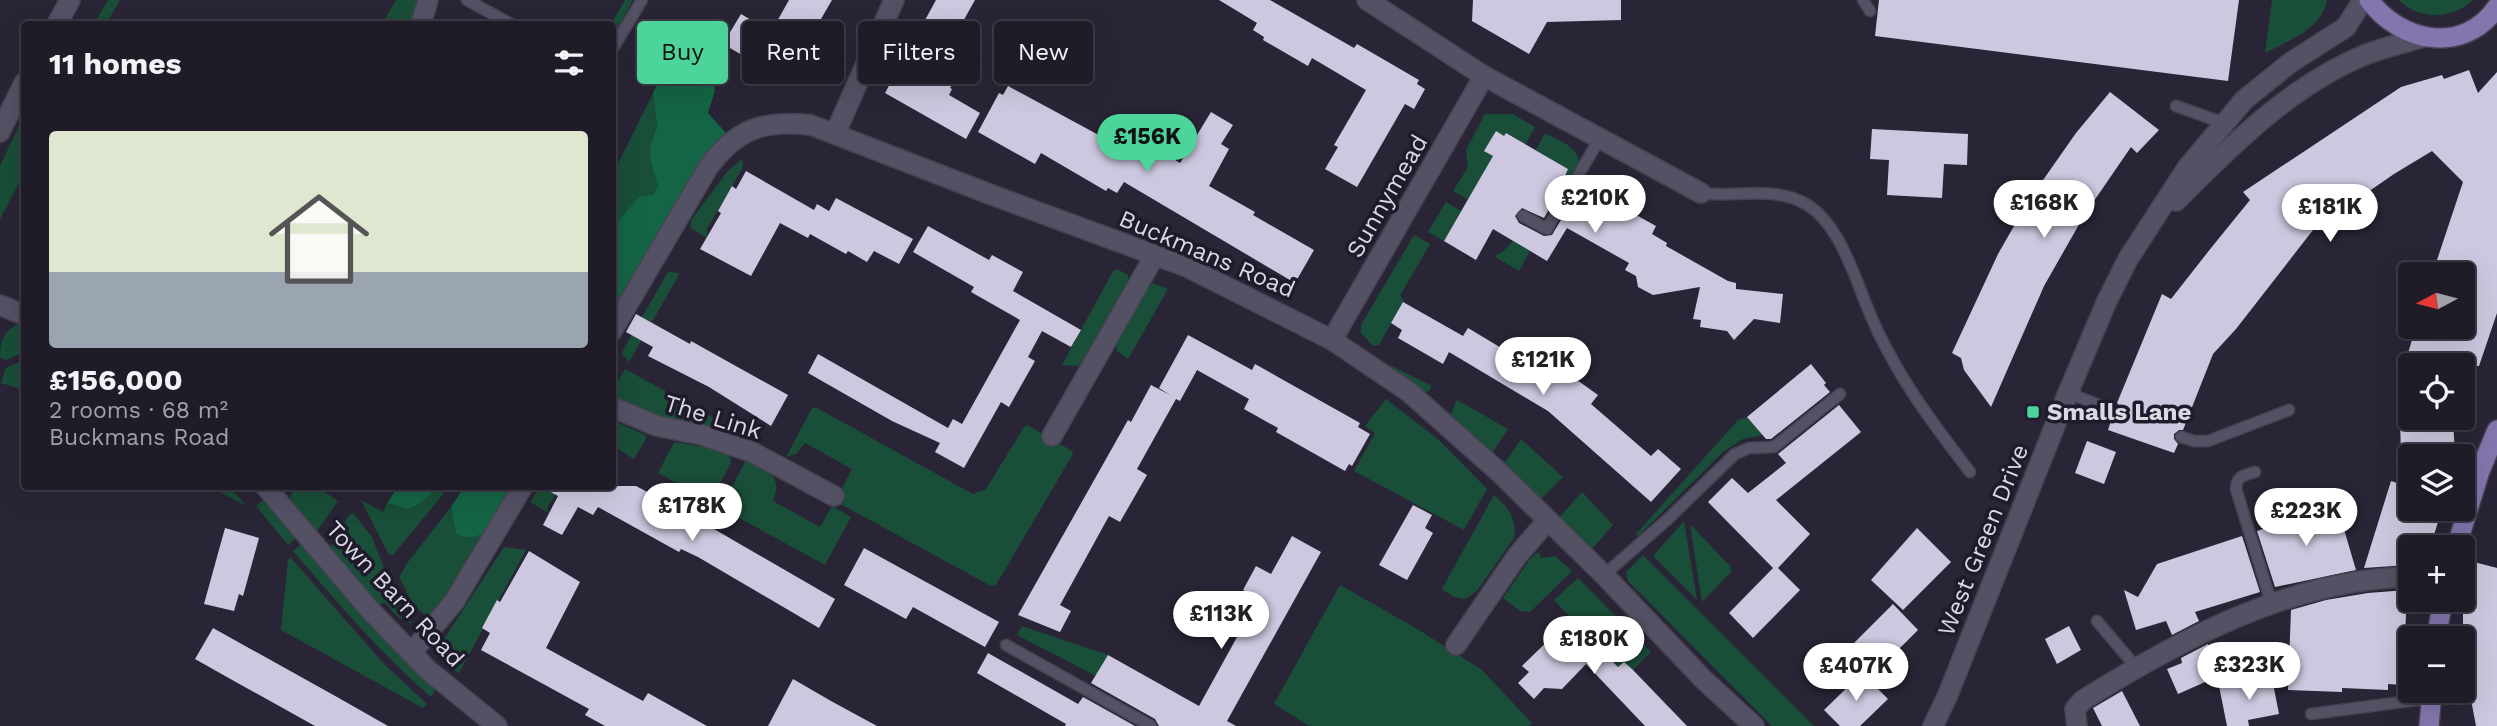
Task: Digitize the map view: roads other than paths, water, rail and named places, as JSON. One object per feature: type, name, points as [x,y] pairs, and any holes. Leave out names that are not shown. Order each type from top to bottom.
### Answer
[{"type":"main road","points":[[2370,0],[2380,15],[2400,29],[2423,37],[2442,38],[2460,34],[2493,20]]},
{"type":"main road","points":[[2460,535],[2480,471],[2497,430]]},
{"type":"main road","points":[[2429,726],[2431,703]]},
{"type":"street","points":[[59,21],[70,0]]},
{"type":"street","points":[[422,21],[428,0]]},
{"type":"street","points":[[835,134],[894,0]]},
{"type":"street","points":[[1367,0],[1484,76],[1701,192]]},
{"type":"street","name":"West Green Drive","points":[[1933,726],[2068,393],[2128,259],[2187,168],[2244,100],[2290,62],[2346,27],[2363,0]]},
{"type":"street","name":"West Green Drive","points":[[2153,224],[2262,119],[2316,81],[2366,54],[2423,37]]},
{"type":"street","name":"Sunnymead","points":[[1332,340],[1484,76]]},
{"type":"street","points":[[0,132],[21,89]]},
{"type":"street","name":"Buckmans Road","points":[[616,324],[709,166],[724,146],[738,136],[762,127],[787,123],[811,125],[1216,280],[1332,340],[1409,392],[1517,488],[1704,680],[1754,726]]},
{"type":"street","points":[[1052,436],[1155,256]]},
{"type":"street","points":[[1,308],[21,314]]},
{"type":"street","name":"The Link","points":[[616,409],[657,426],[702,435],[752,452],[834,496]]},
{"type":"street","name":"Town Barn Road","points":[[268,490],[370,610],[438,679],[493,725]]},
{"type":"street","points":[[412,652],[454,602],[521,490]]},
{"type":"street","points":[[1456,645],[1517,556],[1547,521]]},
{"type":"street","points":[[2077,724],[2075,709],[2079,703],[2136,667],[2209,629],[2272,605],[2344,584],[2398,578]]},
{"type":"lane","points":[[467,0],[505,21]]},
{"type":"lane","points":[[616,43],[642,0]]},
{"type":"lane","points":[[1863,0],[1870,11]]},
{"type":"lane","points":[[2176,106],[2224,123]]},
{"type":"lane","points":[[1523,216],[1547,229],[1600,138]]},
{"type":"lane","points":[[1701,192],[1783,194],[1808,205],[1821,218],[1837,239],[1851,265],[1874,323],[1900,372],[1933,424],[1970,472]]},
{"type":"lane","points":[[2068,393],[2115,411]]},
{"type":"lane","points":[[1604,575],[1668,519],[1735,454],[1742,449],[1766,449],[1780,443],[1840,394]]},
{"type":"lane","points":[[2180,437],[2194,441],[2208,440],[2289,410]]},
{"type":"lane","points":[[2255,472],[2239,478],[2236,489],[2272,605]]},
{"type":"lane","points":[[2097,621],[2136,667]]},
{"type":"lane","points":[[1006,645],[1151,726]]},
{"type":"lane","points":[[2311,714],[2398,700]]},
{"type":"place","name":"Smalls Lane","points":[[2033,412]]}]
